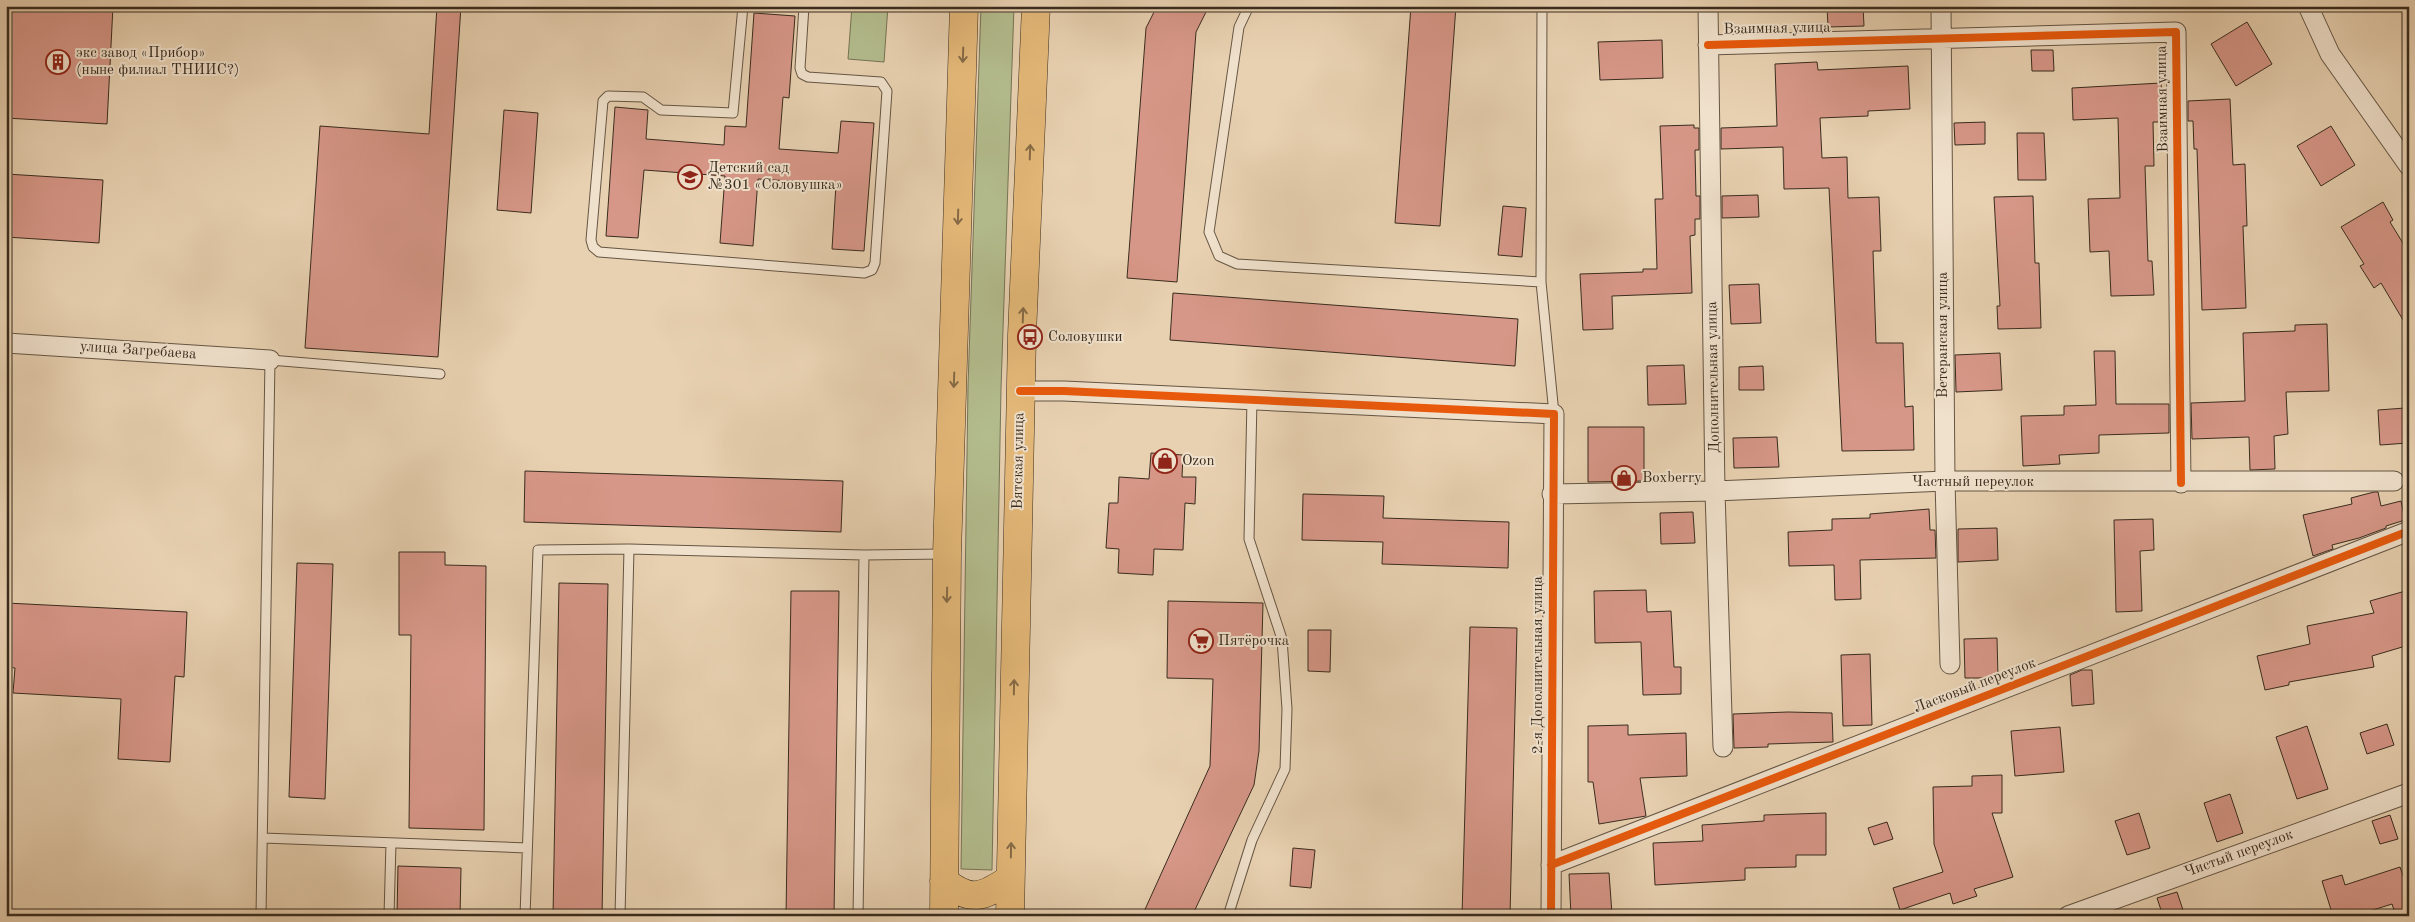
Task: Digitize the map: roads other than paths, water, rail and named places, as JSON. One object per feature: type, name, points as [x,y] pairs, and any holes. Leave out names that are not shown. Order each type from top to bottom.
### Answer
[{"type":"main road","points":[[944,916],[947,554],[964,6]]},
{"type":"main road","name":"Вятская улица","points":[[1010,916],[1020,391],[1036,6]]},
{"type":"main road","points":[[944,881],[956,891],[974,897],[992,891],[1010,879]]},
{"type":"street","name":"Дополнительная улица","points":[[1708,6],[1715,491],[1723,747]]},
{"type":"street","name":"Ветеранская улица","points":[[1941,6],[1945,481],[1950,664]]},
{"type":"street","points":[[2308,6],[2330,54],[2409,166]]},
{"type":"street","name":"Взаимная улица","points":[[1708,45],[2176,32],[2181,483]]},
{"type":"street","name":"улица Загребаева","points":[[6,343],[270,360]]},
{"type":"street","points":[[1020,391],[1554,414]]},
{"type":"street","name":"2-я Дополнительная улица","points":[[1551,916],[1552,494],[1554,414]]},
{"type":"street","name":"Частный переулок","points":[[1552,494],[1715,491],[1945,481],[2181,483],[2394,481]]},
{"type":"street","name":"Ласковый переулок","points":[[1551,865],[2409,531]]},
{"type":"street","name":"Чистый переулок","points":[[2068,916],[2409,793]]},
{"type":"lane","points":[[743,6],[732,113],[661,110],[645,98],[605,98],[591,240],[593,247],[599,252],[864,273],[872,270],[875,263],[887,91],[881,82],[808,77],[802,74],[800,68],[804,6]]},
{"type":"lane","points":[[1250,6],[1239,27],[1209,232],[1219,256],[1237,264],[1541,282]]},
{"type":"lane","points":[[1542,6],[1541,282],[1554,414]]},
{"type":"lane","points":[[261,916],[264,838],[270,360],[440,374]]},
{"type":"lane","points":[[1228,916],[1252,840],[1285,769],[1288,709],[1282,639],[1250,538],[1252,400]]},
{"type":"lane","points":[[525,916],[538,550],[628,549],[864,555],[947,554]]},
{"type":"lane","points":[[620,916],[628,549]]},
{"type":"lane","points":[[858,916],[864,555]]},
{"type":"lane","points":[[264,838],[527,848]]},
{"type":"lane","points":[[389,916],[392,843]]},
{"type":"place","name":"экс завод «Прибор» (ныне филиал ТНИИС?)","points":[[58,62]]},
{"type":"place","name":"Детский сад №301 «Соловушка»","points":[[690,177]]},
{"type":"place","name":"Соловушки","points":[[1030,337]]},
{"type":"place","name":"Ozon","points":[[1165,461]]},
{"type":"place","name":"Boxberry","points":[[1624,478]]},
{"type":"place","name":"Пятёрочка","points":[[1201,641]]}]
